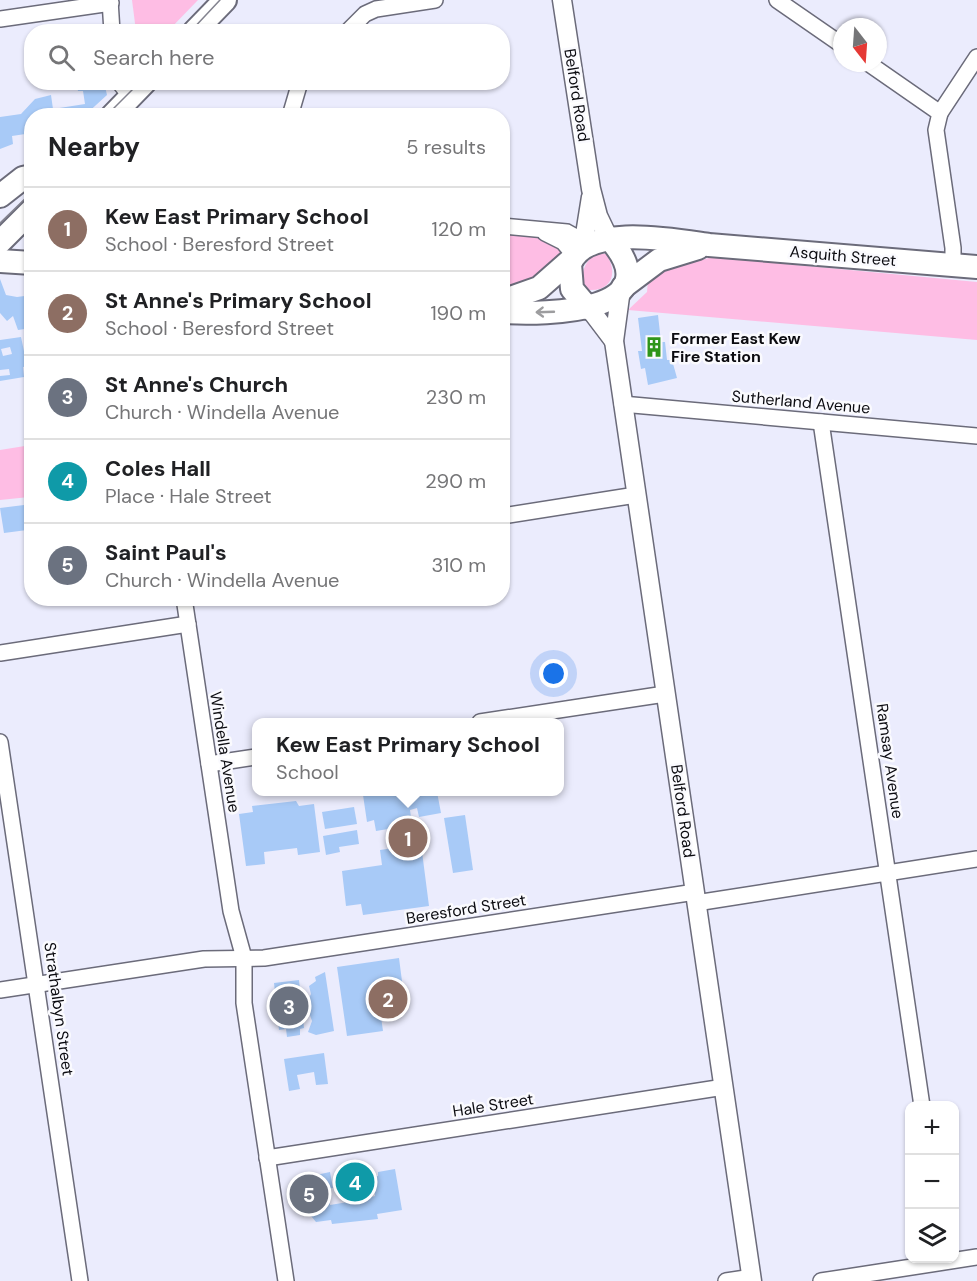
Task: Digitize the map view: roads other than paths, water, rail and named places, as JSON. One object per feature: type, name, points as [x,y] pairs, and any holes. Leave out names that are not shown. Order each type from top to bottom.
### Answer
[{"type":"main road","points":[[202,24],[225,0]]},
{"type":"main road","points":[[118,108],[130,90]]},
{"type":"main road","points":[[0,196],[24,178]]},
{"type":"main road","points":[[0,242],[24,218]]},
{"type":"main road","points":[[510,298],[539,288],[578,252],[594,241],[609,238],[619,249],[625,262],[627,276],[622,288],[604,302],[589,308],[556,312],[510,312]]},
{"type":"main road","name":"Asquith Street","points":[[609,238],[678,240],[709,245],[977,267]]},
{"type":"main road","name":"Asquith Street","points":[[622,288],[659,260],[709,245]]},
{"type":"main road","points":[[578,252],[568,272],[570,284],[575,294],[589,308]]},
{"type":"main road","points":[[0,261],[24,262]]},
{"type":"street","points":[[355,24],[365,14],[376,9],[435,0]]},
{"type":"street","name":"Belford Road","points":[[562,0],[591,189],[598,216],[609,238]]},
{"type":"street","points":[[777,0],[833,39]]},
{"type":"street","points":[[0,19],[110,2]]},
{"type":"street","points":[[110,2],[111,24]]},
{"type":"street","points":[[110,2],[116,24]]},
{"type":"street","points":[[953,265],[953,248],[936,130],[940,113],[977,57]]},
{"type":"street","points":[[881,72],[940,113]]},
{"type":"street","points":[[292,108],[298,90]]},
{"type":"street","name":"Belford Road","points":[[578,252],[591,189]]},
{"type":"street","points":[[510,227],[567,232],[575,235],[578,252]]},
{"type":"street","name":"Belford Road","points":[[622,288],[614,341],[622,404],[752,1279]]},
{"type":"street","name":"Belford Road","points":[[589,308],[614,341]]},
{"type":"street","name":"Sutherland Avenue","points":[[622,404],[977,436]]},
{"type":"street","name":"Ramsay Avenue","points":[[821,422],[921,1101]]},
{"type":"street","points":[[510,515],[636,495]]},
{"type":"street","name":"Windella Avenue","points":[[185,606],[286,1281]]},
{"type":"street","points":[[0,652],[188,624]]},
{"type":"street","points":[[512,718],[665,694]]},
{"type":"street","name":"Strathalbyn Street","points":[[0,742],[80,1281]]},
{"type":"street","points":[[209,764],[252,758]]},
{"type":"street","name":"Beresford Street","points":[[0,990],[204,959],[264,958],[977,859]]},
{"type":"street","name":"Hale Street","points":[[267,1158],[724,1087]]},
{"type":"street","points":[[959,1259],[977,1257]]},
{"type":"street","points":[[821,1281],[927,1263]]},
{"type":"street","points":[[726,1281],[752,1279]]},
{"type":"tram line","points":[[198,24],[220,0]]},
{"type":"tram line","points":[[114,108],[132,90]]},
{"type":"tram line","points":[[0,223],[24,200]]},
{"type":"place","name":"Former East Kew Fire Station","points":[[654,347]]},
{"type":"place","name":"Kew East Primary School","points":[[408,838]]},
{"type":"place","name":"St Anne's Primary School","points":[[388,999]]},
{"type":"place","name":"St Anne's Church","points":[[289,1006]]},
{"type":"place","name":"Coles Hall","points":[[355,1182]]},
{"type":"place","name":"Saint Paul's","points":[[309,1194]]}]
